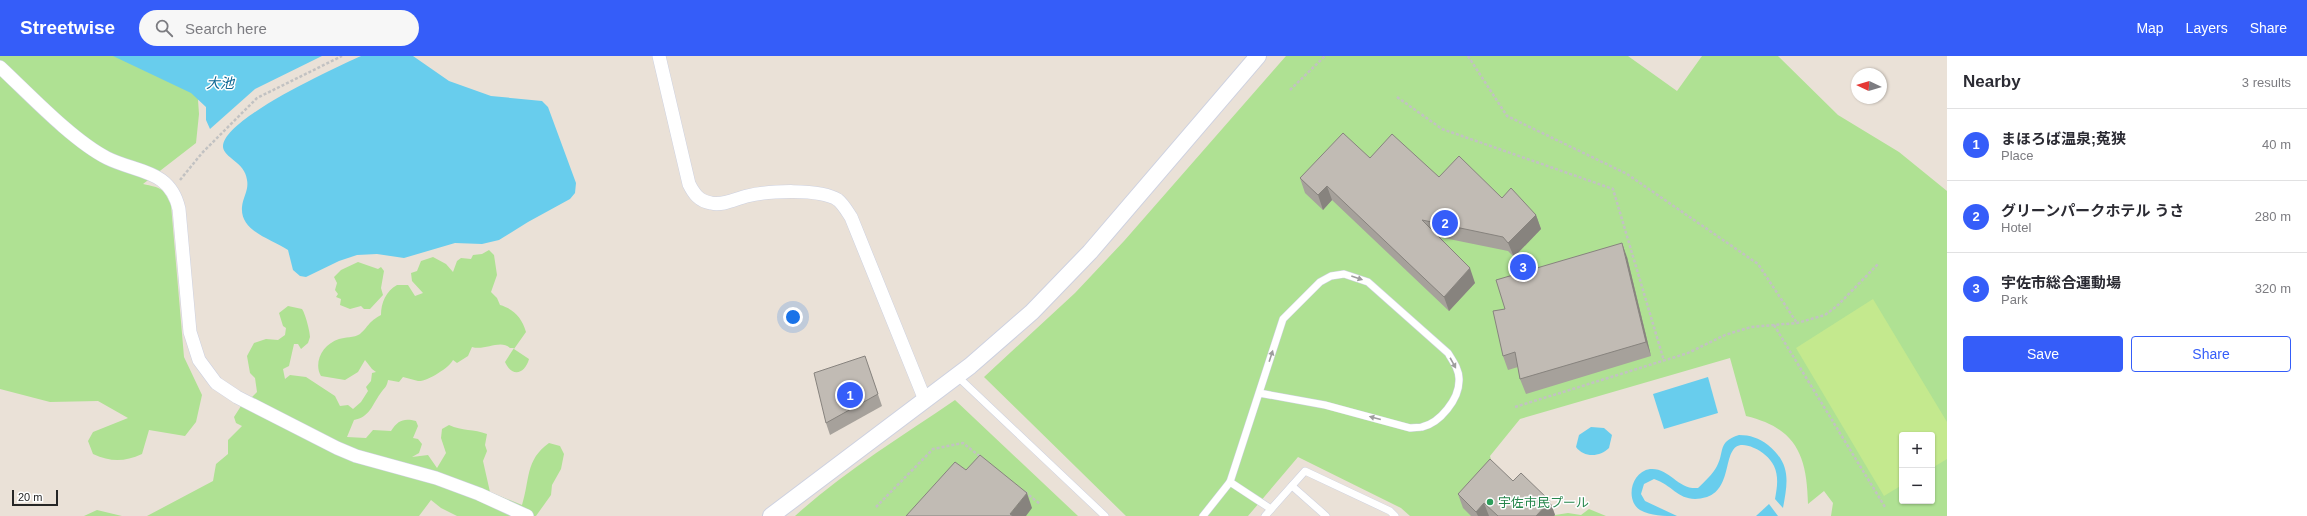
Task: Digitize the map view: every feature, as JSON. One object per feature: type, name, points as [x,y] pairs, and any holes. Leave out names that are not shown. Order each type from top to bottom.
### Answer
[{"type":"street","points":[[659,56],[689,184],[694,194],[700,200],[711,204],[722,204],[763,193],[784,192],[829,196],[841,203],[850,217],[925,400]]},
{"type":"street","points":[[771,516],[957,376],[1006,337],[1056,289],[1258,56]]},
{"type":"street","points":[[0,67],[90,146],[107,158],[160,178],[172,190],[179,209],[190,332],[199,360],[216,383],[237,397],[337,448],[356,456],[436,478],[479,494],[527,516]]},
{"type":"lane","points":[[1203,516],[1230,482],[1283,319],[1320,282],[1331,276],[1344,274],[1368,282],[1448,353],[1456,367],[1460,381],[1456,396],[1447,409],[1434,421],[1423,427],[1410,428],[1325,405],[1259,393]]},
{"type":"lane","points":[[957,376],[1105,516]]},
{"type":"lane","points":[[1265,516],[1305,471],[1390,514]]},
{"type":"lane","points":[[1230,482],[1271,509]]},
{"type":"lane","points":[[1292,486],[1326,516]]},
{"type":"path","points":[[172,190],[202,153],[258,98],[342,56]]},
{"type":"path","points":[[1290,90],[1325,56]]},
{"type":"path","points":[[1468,56],[1507,116],[1627,174],[1758,264],[1797,323]]},
{"type":"path","points":[[1397,97],[1442,129],[1613,188],[1664,361]]},
{"type":"path","points":[[1515,407],[1688,353],[1725,335],[1751,327],[1797,323],[1825,315],[1837,306],[1879,262]]},
{"type":"path","points":[[1774,325],[1885,507]]},
{"type":"path","points":[[876,506],[934,449],[963,443],[987,462]]},
{"type":"path","points":[[1022,490],[1040,504]]},
{"type":"green space","points":[[0,56],[144,56],[197,86],[199,114],[196,143],[143,184],[161,189],[171,205],[184,357],[202,395],[196,422],[185,436],[149,430],[142,454],[135,457],[123,460],[112,460],[93,454],[88,441],[93,432],[128,418],[98,401],[50,402],[0,389]]},
{"type":"green space","points":[[1286,56],[1628,56],[1677,91],[1702,56],[1778,56],[1838,115],[1899,152],[1947,191],[1947,516],[1831,516],[1833,503],[1824,491],[1808,504],[1805,471],[1795,446],[1787,436],[1777,428],[1763,421],[1746,416],[1730,358],[1520,419],[1490,456],[1495,474],[1555,515],[1568,513],[1581,515],[1589,509],[1606,516],[1410,516],[1401,508],[1298,457],[1248,516],[1126,516],[984,377],[1075,293],[1124,241]]},
{"type":"green space","points":[[489,250],[494,255],[497,275],[491,292],[497,298],[500,305],[509,309],[520,318],[526,332],[514,349],[529,359],[525,368],[521,371],[515,372],[508,367],[505,362],[514,348],[502,345],[482,348],[472,347],[468,356],[457,363],[453,360],[443,370],[422,381],[403,377],[399,382],[388,380],[386,386],[370,410],[364,416],[354,420],[347,437],[366,438],[373,430],[391,431],[399,422],[405,420],[416,421],[418,426],[413,438],[418,439],[422,444],[419,453],[412,457],[428,455],[437,468],[446,453],[441,438],[442,429],[449,425],[487,434],[485,445],[487,451],[483,461],[490,492],[522,505],[532,463],[536,456],[549,443],[560,446],[564,454],[561,469],[552,485],[551,495],[536,516],[457,516],[441,508],[431,500],[419,516],[147,516],[213,481],[216,464],[228,454],[228,440],[242,426],[236,423],[234,417],[248,395],[251,398],[257,392],[255,378],[250,373],[247,356],[254,343],[266,339],[278,340],[285,335],[286,328],[283,326],[279,313],[288,306],[302,309],[305,314],[310,337],[308,343],[301,349],[298,344],[294,344],[289,366],[283,369],[285,379],[290,375],[306,377],[335,396],[340,406],[348,405],[353,409],[361,402],[368,391],[366,387],[371,381],[372,373],[376,372],[365,360],[358,372],[345,380],[321,376],[318,365],[324,349],[333,341],[360,334],[371,322],[381,315],[382,306],[387,294],[397,285],[408,285],[415,296],[423,293],[412,281],[411,273],[417,271],[421,261],[433,257],[446,264],[453,272],[457,261],[461,258],[471,259],[473,255],[482,254]]},
{"type":"green space","points":[[358,262],[378,269],[381,267],[384,271],[381,288],[383,295],[370,309],[364,309],[361,306],[350,309],[340,305],[341,299],[336,297],[338,294],[335,290],[337,283],[334,277],[341,270]]},
{"type":"green space","points":[[1873,299],[1947,422],[1947,459],[1935,466],[1935,432],[1899,432],[1899,487],[1884,496],[1796,348]]},
{"type":"green space","points":[[955,400],[1078,516],[795,516],[852,470]]},
{"type":"green space","points":[[97,510],[122,516],[84,516]]},
{"type":"water","name":"大池","points":[[113,56],[322,56],[255,89],[210,129],[206,120],[206,107],[191,93]]},
{"type":"water","points":[[361,56],[413,56],[449,81],[491,96],[542,101],[548,107],[576,183],[575,193],[570,199],[499,240],[482,244],[455,243],[404,258],[377,254],[357,255],[339,261],[306,277],[300,276],[293,270],[288,250],[258,234],[246,223],[243,216],[242,207],[247,187],[247,180],[243,169],[224,151],[223,147],[228,136],[241,123],[260,109],[307,82]]},
{"type":"water","points":[[1708,377],[1718,413],[1664,429],[1653,394]]},
{"type":"water","points":[[1591,427],[1604,428],[1612,435],[1609,448],[1597,455],[1588,455],[1579,451],[1576,447],[1579,435]]},
{"type":"water","points":[[1739,435],[1751,436],[1761,440],[1781,459],[1787,481],[1783,508],[1775,499],[1777,478],[1776,470],[1772,463],[1760,451],[1743,445],[1735,448],[1731,454],[1722,483],[1716,491],[1707,497],[1690,499],[1684,497],[1654,479],[1644,484],[1641,494],[1645,501],[1677,516],[1653,515],[1640,510],[1635,505],[1632,487],[1638,475],[1650,469],[1657,469],[1663,471],[1685,486],[1698,488],[1715,469],[1724,444]]},
{"type":"water","points":[[1769,504],[1778,516],[1756,516]]},
{"type":"building","points":[[1343,133],[1370,158],[1392,134],[1439,177],[1459,156],[1502,198],[1511,188],[1536,215],[1508,243],[1503,237],[1422,220],[1470,268],[1444,297],[1327,186],[1318,195],[1300,178]]},
{"type":"building","points":[[1622,243],[1646,342],[1520,379],[1515,352],[1503,356],[1493,311],[1505,309],[1496,280]]},
{"type":"building","points":[[865,356],[878,394],[826,423],[814,373]]},
{"type":"building","points":[[980,455],[1027,493],[1010,514],[1013,516],[906,516],[955,462],[966,470]]},
{"type":"building","points":[[1490,459],[1513,481],[1521,473],[1550,501],[1536,516],[1498,516],[1484,503],[1476,512],[1458,494]]},
{"type":"place","name":"グリーンパークホテル うさ","points":[[1445,223]]},
{"type":"place","name":"宇佐市総合運動場","points":[[1523,267]]},
{"type":"place","name":"まほろば温泉;菟狭","points":[[850,395]]},
{"type":"place","name":"宇佐市民プール","points":[[1490,502]]}]
